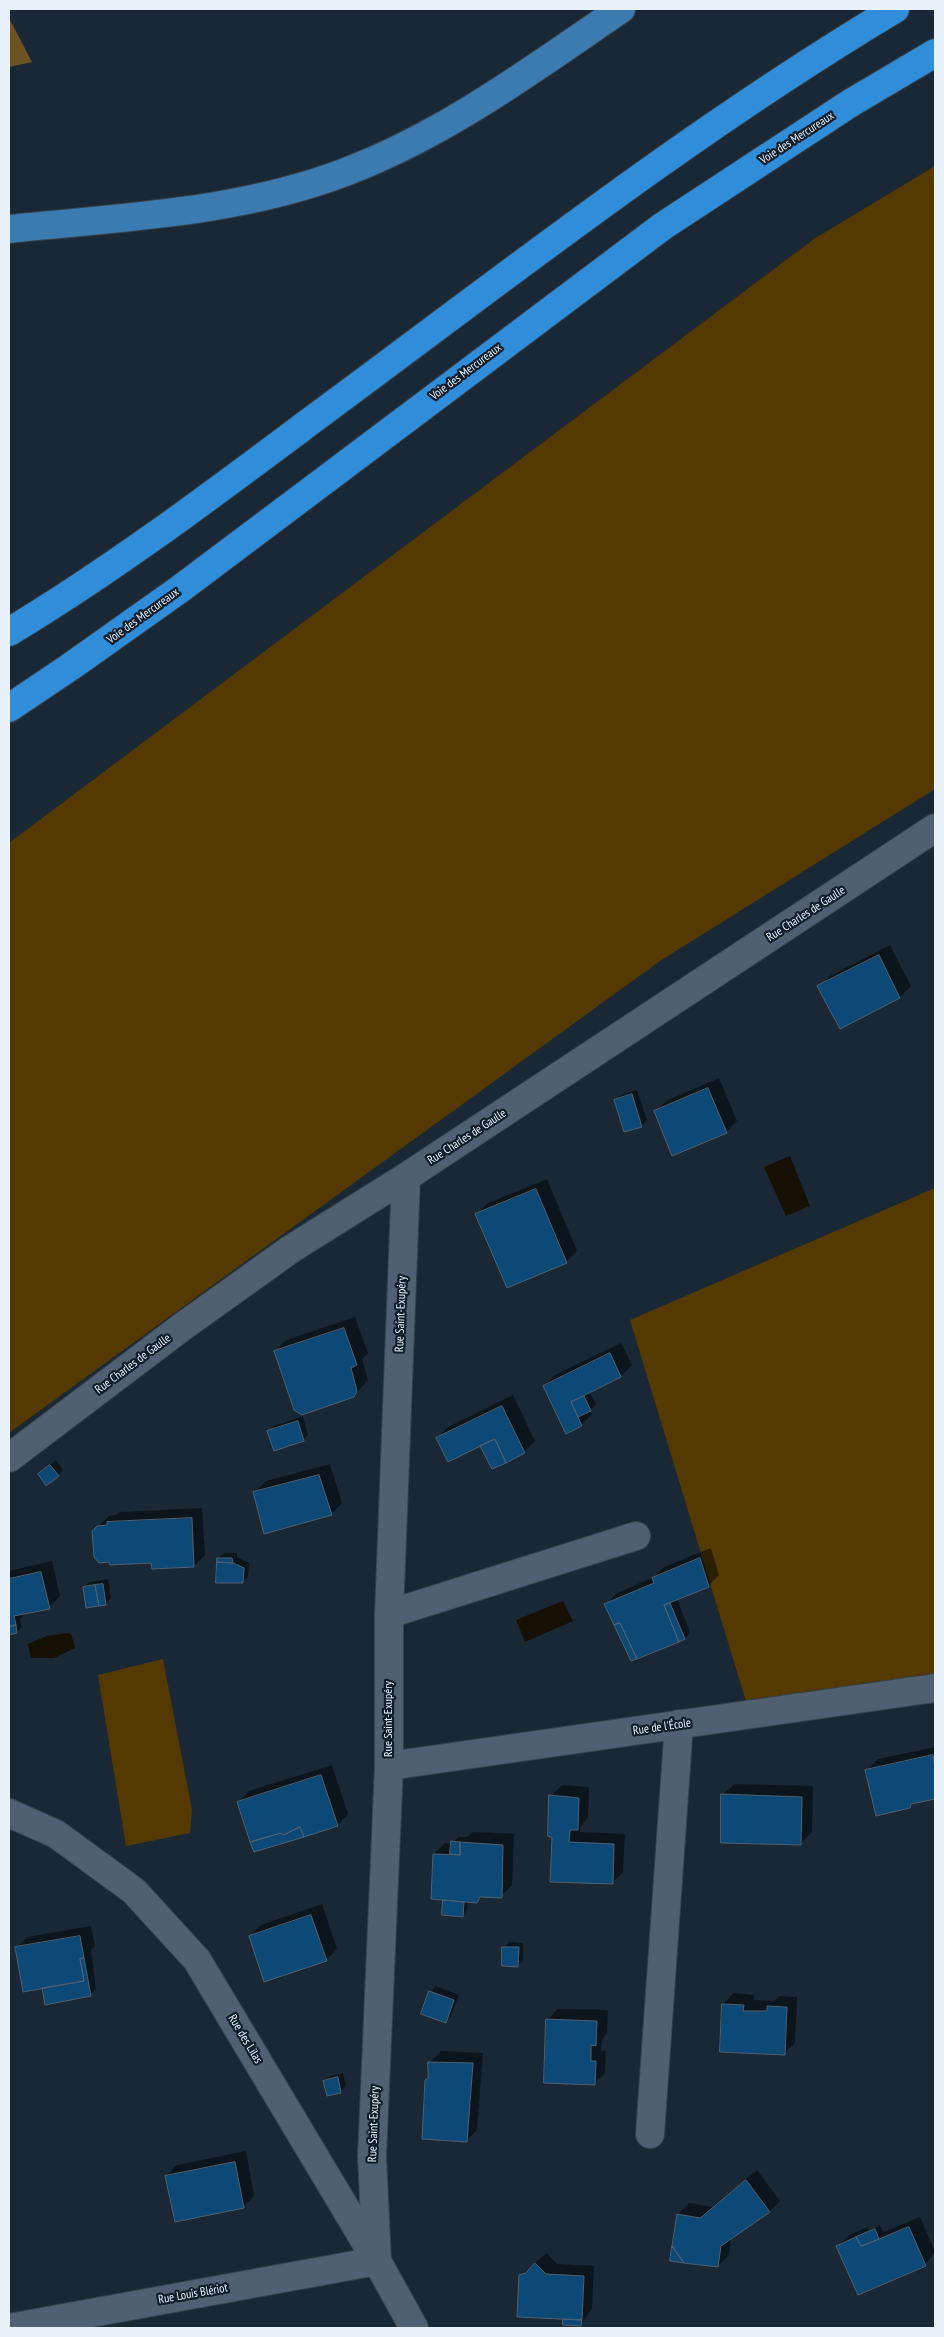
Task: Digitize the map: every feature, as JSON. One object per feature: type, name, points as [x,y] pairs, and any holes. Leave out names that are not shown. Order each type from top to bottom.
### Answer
[{"type":"highway","points":[[9,632],[152,539],[576,223],[707,130],[818,55],[895,9]]},
{"type":"highway","name":"Voie des Mercureaux","points":[[9,708],[172,594],[664,226],[849,104],[935,52]]},
{"type":"main road","points":[[9,229],[231,204],[288,190],[346,172],[410,144],[446,124],[516,81],[621,9]]},
{"type":"street","name":"Rue Charles de Gaulle","points":[[9,1458],[182,1327],[291,1249],[406,1177],[935,828]]},
{"type":"street","name":"Rue Saint-Exupéry","points":[[378,2261],[372,2156],[389,1766],[389,1614],[406,1177]]},
{"type":"street","points":[[389,1614],[636,1536]]},
{"type":"street","name":"Rue de l'École","points":[[389,1766],[935,1688]]},
{"type":"street","points":[[650,2134],[678,1724]]},
{"type":"street","name":"Rue des Lilas","points":[[9,1813],[56,1834],[134,1891],[197,1960],[378,2261],[414,2328]]},
{"type":"street","name":"Rue Louis Blériot","points":[[9,2328],[59,2323],[378,2261]]},
{"type":"shaded area","points":[[9,18],[32,62],[9,67]]},
{"type":"shaded area","points":[[935,166],[935,789],[660,961],[9,1433],[9,843],[814,239]]},
{"type":"shaded area","points":[[790,1156],[810,1206],[786,1216],[764,1167]]},
{"type":"shaded area","points":[[935,1188],[935,1676],[748,1708],[630,1320]]},
{"type":"shaded area","points":[[563,1601],[573,1621],[525,1642],[516,1620]]},
{"type":"shaded area","points":[[71,1634],[75,1648],[54,1658],[31,1658],[28,1644],[47,1636]]},
{"type":"shaded area","points":[[163,1659],[192,1810],[190,1833],[126,1846],[98,1675]]},
{"type":"building","points":[[879,955],[900,998],[840,1029],[817,986]]},
{"type":"building","points":[[708,1088],[727,1133],[672,1156],[654,1111]]},
{"type":"building","points":[[632,1094],[642,1127],[624,1132],[614,1100]]},
{"type":"building","points":[[536,1189],[567,1263],[507,1288],[475,1214]]},
{"type":"building","points":[[344,1328],[357,1365],[351,1368],[357,1391],[354,1397],[302,1415],[294,1410],[274,1351]]},
{"type":"building","points":[[610,1353],[621,1377],[571,1402],[582,1426],[566,1434],[543,1386]]},
{"type":"building","points":[[584,1396],[591,1411],[578,1417],[571,1402]]},
{"type":"building","points":[[502,1406],[525,1453],[506,1463],[495,1439],[448,1462],[436,1438]]},
{"type":"building","points":[[298,1421],[304,1441],[274,1451],[267,1431]]},
{"type":"building","points":[[495,1439],[506,1463],[492,1469],[480,1446]]},
{"type":"building","points":[[50,1465],[59,1476],[46,1486],[38,1474]]},
{"type":"building","points":[[319,1475],[332,1515],[264,1534],[253,1492]]},
{"type":"building","points":[[192,1518],[194,1567],[152,1569],[151,1563],[110,1565],[109,1562],[99,1563],[94,1557],[92,1531],[97,1526],[107,1525],[107,1522]]},
{"type":"building","points":[[217,1558],[232,1558],[233,1563],[217,1562]]},
{"type":"building","points":[[700,1558],[709,1587],[664,1605],[679,1642],[637,1659],[620,1623],[614,1625],[604,1604],[654,1583],[652,1578]]},
{"type":"building","points":[[217,1562],[233,1563],[244,1568],[243,1583],[216,1583]]},
{"type":"building","points":[[41,1572],[50,1609],[14,1616],[16,1625],[9,1627],[9,1579]]},
{"type":"building","points":[[103,1584],[106,1605],[99,1606],[95,1585]]},
{"type":"building","points":[[95,1585],[99,1606],[86,1608],[83,1587]]},
{"type":"building","points":[[670,1603],[685,1639],[679,1642],[664,1605]]},
{"type":"building","points":[[620,1623],[637,1659],[631,1661],[614,1625]]},
{"type":"building","points":[[16,1625],[17,1633],[9,1635],[9,1627]]},
{"type":"building","points":[[933,1755],[935,1799],[911,1804],[910,1808],[876,1816],[865,1770]]},
{"type":"building","points":[[321,1775],[338,1826],[304,1837],[300,1827],[283,1835],[281,1833],[250,1842],[237,1802]]},
{"type":"building","points":[[721,1794],[802,1797],[801,1845],[721,1843]]},
{"type":"building","points":[[549,1795],[579,1798],[578,1830],[570,1830],[569,1842],[614,1844],[613,1884],[550,1882],[552,1838],[548,1836]]},
{"type":"building","points":[[300,1827],[304,1837],[254,1852],[250,1842],[281,1833],[283,1835]]},
{"type":"building","points":[[451,1841],[460,1842],[460,1855],[450,1854]]},
{"type":"building","points":[[460,1842],[503,1845],[502,1898],[480,1897],[477,1903],[431,1899],[433,1854],[460,1855]]},
{"type":"building","points":[[443,1900],[464,1902],[463,1917],[442,1915]]},
{"type":"building","points":[[311,1915],[327,1961],[264,1982],[249,1936]]},
{"type":"building","points":[[80,1936],[84,1958],[80,1959],[84,1981],[23,1992],[15,1947]]},
{"type":"building","points":[[502,1947],[519,1947],[518,1967],[502,1966]]},
{"type":"building","points":[[84,1958],[91,1996],[45,2005],[42,1988],[84,1981],[80,1959]]},
{"type":"building","points":[[429,1991],[454,2000],[446,2023],[421,2014]]},
{"type":"building","points":[[722,2004],[744,2005],[743,2011],[767,2011],[767,2006],[787,2007],[785,2055],[720,2052]]},
{"type":"building","points":[[546,2019],[597,2021],[596,2046],[591,2045],[591,2061],[596,2061],[595,2085],[544,2083]]},
{"type":"building","points":[[428,2062],[473,2063],[467,2142],[422,2139],[425,2080],[428,2078]]},
{"type":"building","points":[[338,2077],[341,2093],[327,2096],[323,2081]]},
{"type":"building","points":[[235,2162],[244,2208],[175,2222],[165,2176]]},
{"type":"building","points":[[746,2180],[770,2212],[721,2246],[718,2267],[684,2263],[672,2246],[677,2214],[700,2218]]},
{"type":"building","points":[[909,2227],[926,2266],[858,2295],[836,2246],[856,2237],[861,2246]]},
{"type":"building","points":[[875,2229],[879,2239],[861,2246],[856,2237]]},
{"type":"building","points":[[672,2246],[684,2263],[670,2261]]},
{"type":"building","points":[[535,2263],[546,2274],[584,2276],[582,2320],[517,2317],[519,2275],[525,2273]]},
{"type":"building","points":[[563,2319],[582,2320],[581,2326],[563,2325]]}]
